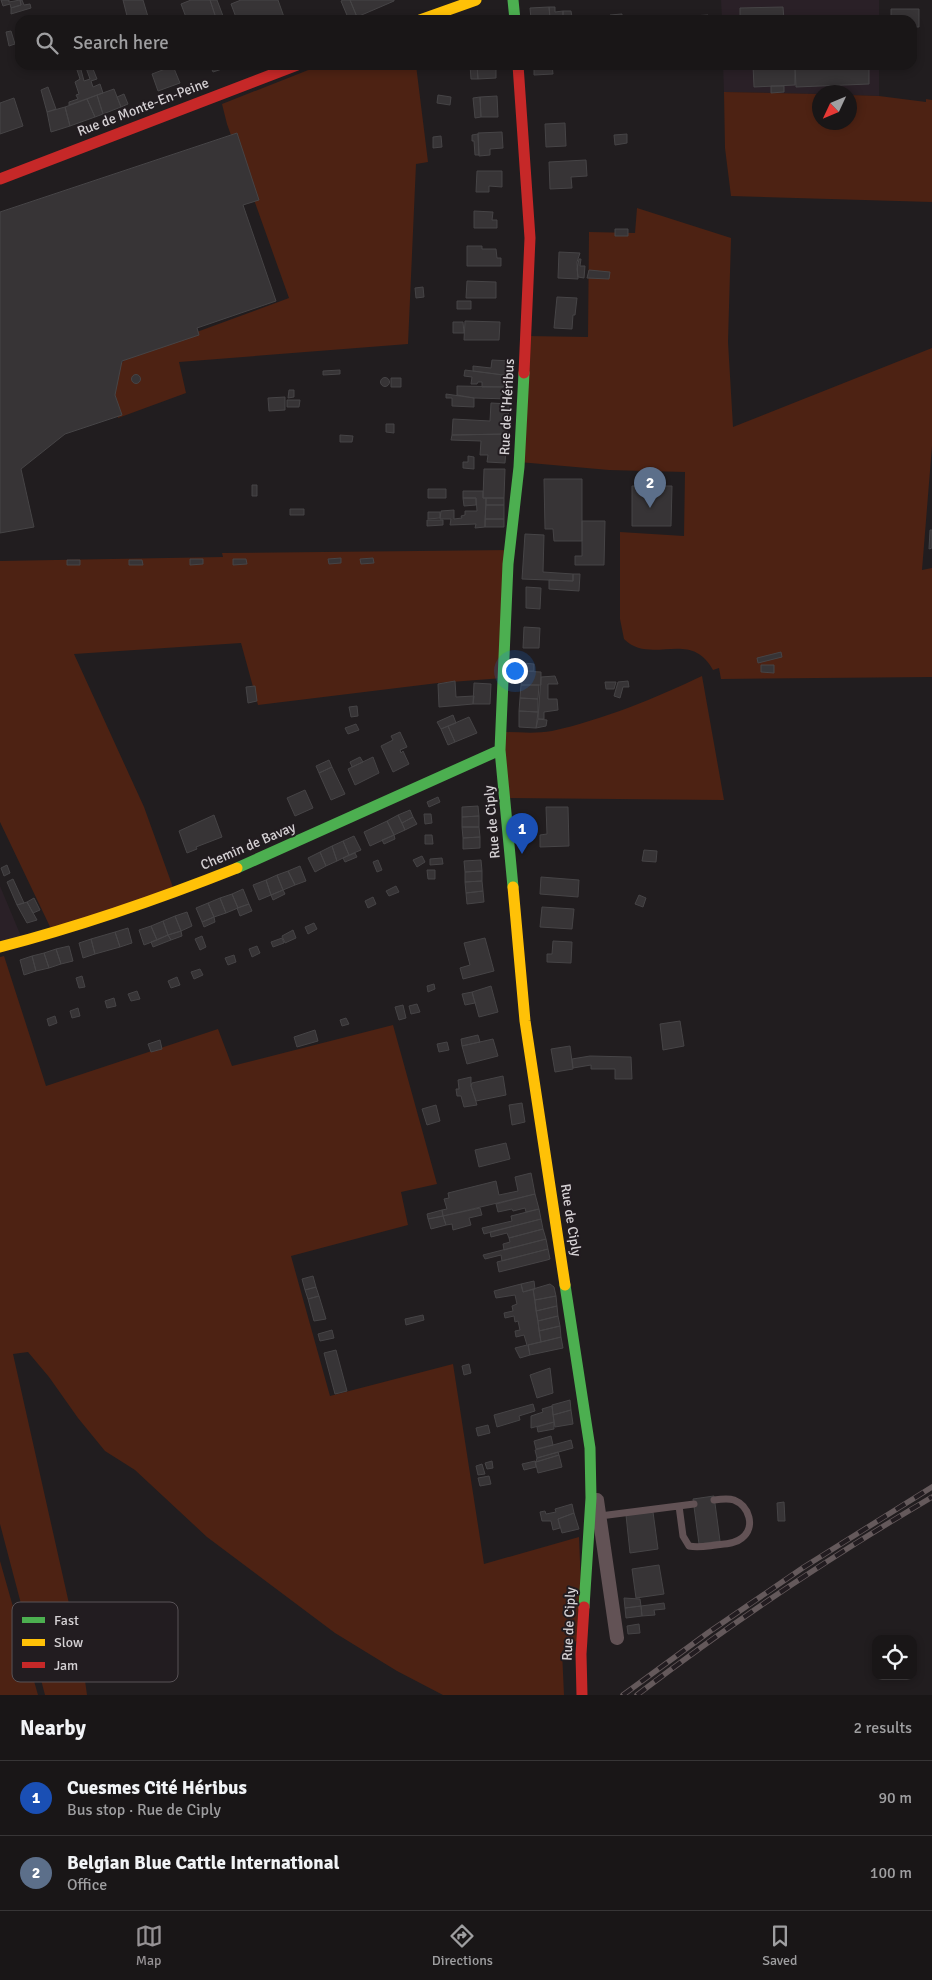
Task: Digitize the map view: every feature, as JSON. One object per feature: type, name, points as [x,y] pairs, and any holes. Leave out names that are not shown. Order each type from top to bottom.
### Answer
[{"type":"street","points":[[434,15],[476,0]]},
{"type":"street","points":[[513,0],[514,15]]},
{"type":"street","name":"Rue de Monte-En-Peine","points":[[0,179],[284,70]]},
{"type":"street","name":"Rue de l'Héribus","points":[[500,750],[508,564],[519,467],[530,238],[518,70]]},
{"type":"street","name":"Chemin de Bavay","points":[[0,947],[129,909],[184,889],[256,860],[500,750]]},
{"type":"street","name":"Rue de Ciply","points":[[500,750],[525,1021],[590,1448],[591,1498],[582,1654],[582,1695]]},
{"type":"street","points":[[590,1448],[617,1638]]},
{"type":"lane","points":[[679,1506],[683,1536],[689,1546],[696,1548],[734,1543],[748,1533],[750,1525],[746,1509],[740,1503],[732,1500],[714,1500]]},
{"type":"lane","points":[[600,1516],[694,1504]]},
{"type":"shaded area","points":[[721,0],[879,0],[879,15],[722,15]]},
{"type":"shaded area","points":[[308,70],[417,70],[428,162],[416,164],[408,344],[179,362],[186,393],[118,418],[112,384],[116,370],[126,358],[289,298],[227,124],[222,104]]},
{"type":"shaded area","points":[[723,70],[879,70],[879,96],[857,95],[857,85],[812,85],[812,94],[724,92]]},
{"type":"shaded area","points":[[724,92],[812,94],[812,130],[857,130],[857,95],[926,102],[926,99],[932,100],[932,202],[731,196],[725,148]]},
{"type":"shaded area","points":[[637,208],[731,238],[728,342],[733,427],[932,348],[932,446],[922,570],[932,568],[932,677],[721,679],[719,668],[713,670],[704,658],[694,651],[646,649],[635,646],[624,639],[620,619],[620,532],[684,536],[685,472],[609,470],[519,462],[526,336],[588,337],[589,232],[635,233]]},
{"type":"shaded area","points":[[510,550],[503,678],[438,683],[258,705],[241,643],[74,654],[144,807],[175,893],[53,933],[0,822],[0,561],[223,557],[222,553]]},
{"type":"shaded area","points":[[702,676],[724,800],[505,798],[502,732],[546,732],[590,721],[628,708]]},
{"type":"shaded area","points":[[0,886],[23,941],[0,947]]},
{"type":"shaded area","points":[[4,956],[46,1086],[218,1029],[232,1066],[393,1025],[437,1184],[401,1192],[408,1225],[291,1256],[330,1396],[453,1364],[484,1564],[579,1537],[583,1636],[562,1651],[564,1695],[443,1695],[397,1671],[335,1633],[207,1537],[135,1470],[105,1451],[28,1352],[13,1354],[69,1602],[21,1602],[0,1524],[0,957]]},
{"type":"shaded area","points":[[0,1561],[12,1603],[12,1682],[34,1682],[38,1695],[0,1695]]},
{"type":"shaded area","points":[[42,1682],[85,1682],[87,1695],[45,1695]]},
{"type":"building","points":[[1,0],[9,0],[9,2],[20,0],[21,5],[11,8],[10,4],[3,6]]},
{"type":"building","points":[[20,0],[22,0],[24,5],[30,4],[31,8],[11,14],[11,8],[21,5]]},
{"type":"building","points":[[123,0],[143,0],[148,15],[127,15]]},
{"type":"building","points":[[191,0],[210,0],[215,15],[185,15],[181,4]]},
{"type":"building","points":[[210,0],[217,0],[223,15],[215,15]]},
{"type":"building","points":[[241,0],[278,0],[283,15],[235,15],[231,4]]},
{"type":"building","points":[[350,0],[356,15],[347,15],[341,1]]},
{"type":"building","points":[[350,0],[394,0],[362,15],[356,15]]},
{"type":"building","points":[[549,7],[550,15],[531,15],[530,8]]},
{"type":"building","points":[[549,7],[555,7],[555,12],[563,11],[563,15],[550,15]]},
{"type":"building","points":[[783,7],[784,15],[740,15],[740,8]]},
{"type":"building","points":[[891,9],[919,9],[919,27],[917,27],[917,15],[891,15]]},
{"type":"building","points":[[563,11],[571,11],[572,15],[563,15]]},
{"type":"building","points":[[11,31],[15,44],[9,46],[6,32]]},
{"type":"building","points":[[77,70],[81,70],[84,81],[90,79],[87,70],[93,70],[97,79],[91,81],[93,87],[100,84],[103,93],[69,105],[69,102],[78,99],[76,95],[79,94],[75,82],[80,79]]},
{"type":"building","points":[[162,70],[175,70],[180,83],[158,91],[152,74]]},
{"type":"building","points":[[470,70],[477,70],[478,79],[471,79]]},
{"type":"building","points":[[477,70],[496,70],[496,78],[478,79]]},
{"type":"building","points":[[534,70],[553,70],[553,74],[534,75]]},
{"type":"building","points":[[753,70],[795,70],[795,85],[754,87]]},
{"type":"building","points":[[795,70],[869,70],[869,84],[796,87]]},
{"type":"building","points":[[771,86],[784,86],[784,92],[771,93]]},
{"type":"building","points":[[48,87],[56,109],[47,112],[41,90]]},
{"type":"building","points":[[114,89],[121,107],[103,114],[97,95]]},
{"type":"building","points":[[124,94],[128,104],[121,107],[117,97]]},
{"type":"building","points":[[97,95],[103,114],[95,117],[87,99]]},
{"type":"building","points":[[438,95],[451,97],[450,105],[437,103]]},
{"type":"building","points":[[497,96],[498,117],[481,117],[480,97]]},
{"type":"building","points":[[480,97],[481,117],[475,118],[473,98]]},
{"type":"building","points":[[14,98],[23,126],[0,134],[0,103]]},
{"type":"building","points":[[87,99],[95,117],[70,126],[65,107]]},
{"type":"building","points":[[65,107],[70,126],[51,132],[47,112]]},
{"type":"building","points":[[565,123],[566,146],[546,147],[545,124]]},
{"type":"building","points":[[502,132],[503,148],[490,149],[490,155],[479,156],[478,133]]},
{"type":"building","points":[[237,133],[259,200],[243,205],[276,301],[197,328],[199,335],[122,361],[115,395],[122,415],[65,434],[21,469],[34,527],[0,533],[0,212]]},
{"type":"building","points":[[478,134],[479,155],[475,155],[472,135]]},
{"type":"building","points":[[627,134],[627,143],[615,145],[614,135]]},
{"type":"building","points":[[441,136],[442,147],[433,148],[433,137]]},
{"type":"building","points":[[586,160],[587,176],[571,177],[572,188],[550,189],[549,162]]},
{"type":"building","points":[[477,171],[502,171],[502,187],[489,186],[489,192],[476,192]]},
{"type":"building","points":[[474,211],[493,212],[492,220],[497,220],[497,228],[474,228]]},
{"type":"building","points":[[615,229],[628,229],[628,236],[615,236]]},
{"type":"building","points":[[467,246],[482,246],[482,249],[496,249],[497,258],[501,258],[501,266],[467,266]]},
{"type":"building","points":[[559,252],[580,253],[577,262],[578,279],[558,278]]},
{"type":"building","points":[[579,259],[581,259],[580,266],[585,266],[584,278],[578,277]]},
{"type":"building","points":[[589,270],[610,272],[609,279],[587,278]]},
{"type":"building","points":[[467,281],[496,282],[496,298],[466,298]]},
{"type":"building","points":[[423,287],[424,297],[416,298],[415,288]]},
{"type":"building","points":[[557,297],[577,298],[572,329],[554,328]]},
{"type":"building","points":[[457,301],[471,301],[471,309],[457,309]]},
{"type":"building","points":[[465,321],[500,322],[499,340],[464,340]]},
{"type":"building","points":[[453,322],[463,322],[464,333],[453,333]]},
{"type":"building","points":[[492,360],[511,361],[511,376],[473,371],[473,366],[491,368]]},
{"type":"building","points":[[340,370],[340,374],[323,375],[323,371]]},
{"type":"building","points":[[465,370],[511,376],[510,387],[482,387],[482,382],[471,384],[472,377],[464,376]]},
{"type":"building","points":[[136,375],[140,379],[136,383],[132,379]]},
{"type":"building","points":[[385,377],[390,382],[385,387],[380,382]]},
{"type":"building","points":[[391,378],[401,378],[401,387],[391,387]]},
{"type":"building","points":[[457,386],[510,387],[510,399],[474,398],[457,395]]},
{"type":"building","points":[[289,390],[294,390],[294,397],[288,398]]},
{"type":"building","points":[[446,394],[474,398],[474,407],[452,406],[452,398],[446,398]]},
{"type":"building","points":[[285,397],[285,410],[269,411],[268,398]]},
{"type":"building","points":[[287,400],[300,400],[299,407],[287,407]]},
{"type":"building","points":[[491,403],[509,404],[507,434],[452,435],[453,419],[490,421]]},
{"type":"building","points":[[386,424],[394,424],[394,433],[386,432]]},
{"type":"building","points":[[507,434],[505,463],[487,462],[488,455],[480,455],[481,441],[451,440],[452,435]]},
{"type":"building","points":[[340,435],[353,436],[352,442],[340,442]]},
{"type":"building","points":[[468,456],[474,457],[474,469],[463,468],[463,462],[468,462]]},
{"type":"building","points":[[484,469],[505,469],[504,498],[483,498]]},
{"type":"building","points":[[544,479],[582,479],[582,541],[554,541],[553,529],[545,529]]},
{"type":"building","points":[[252,485],[257,485],[257,496],[252,496]]},
{"type":"building","points":[[632,486],[672,486],[671,526],[632,526]]},
{"type":"building","points":[[428,489],[446,489],[446,498],[428,498]]},
{"type":"building","points":[[463,491],[483,491],[483,498],[486,498],[485,527],[475,528],[476,524],[450,525],[451,519],[440,519],[441,511],[454,510],[454,519],[462,518],[461,516],[465,515],[465,511],[477,511],[476,498],[463,498]]},
{"type":"building","points":[[463,498],[476,498],[476,505],[464,506]]},
{"type":"building","points":[[486,498],[504,498],[504,505],[486,505]]},
{"type":"building","points":[[486,505],[504,505],[504,519],[485,519]]},
{"type":"building","points":[[290,509],[304,509],[304,515],[290,515]]},
{"type":"building","points":[[428,512],[440,512],[440,518],[428,519]]},
{"type":"building","points":[[485,519],[504,519],[504,527],[485,527]]},
{"type":"building","points":[[427,520],[443,520],[443,525],[427,526]]},
{"type":"building","points":[[582,521],[605,521],[604,565],[575,565],[575,556],[582,556]]},
{"type":"building","points":[[930,530],[932,530],[932,548],[929,549]]},
{"type":"building","points":[[525,534],[544,535],[543,572],[573,574],[573,581],[522,579]]},
{"type":"building","points":[[341,558],[341,563],[329,564],[328,559]]},
{"type":"building","points":[[373,558],[374,563],[361,564],[360,559]]},
{"type":"building","points":[[190,559],[203,559],[203,564],[190,565]]},
{"type":"building","points":[[233,559],[246,559],[247,564],[233,565]]},
{"type":"building","points":[[67,560],[80,560],[80,565],[67,565]]},
{"type":"building","points":[[129,560],[142,560],[143,565],[129,565]]},
{"type":"building","points":[[573,574],[580,574],[579,591],[549,589],[549,580],[573,581]]},
{"type":"building","points":[[526,587],[541,588],[540,609],[526,608]]},
{"type":"building","points":[[524,627],[540,628],[539,648],[523,648]]},
{"type":"building","points":[[781,652],[782,657],[758,663],[757,658]]},
{"type":"building","points":[[523,663],[534,664],[534,671],[522,671]]},
{"type":"building","points":[[761,665],[774,665],[774,673],[761,672]]},
{"type":"building","points":[[522,671],[541,672],[541,685],[521,685]]},
{"type":"building","points":[[555,676],[558,684],[548,684],[548,699],[557,699],[558,710],[544,712],[544,719],[538,719],[541,677]]},
{"type":"building","points":[[455,681],[456,697],[474,696],[473,704],[439,707],[438,684]]},
{"type":"building","points":[[628,681],[629,687],[623,687],[620,698],[614,696],[618,682]]},
{"type":"building","points":[[605,682],[616,682],[614,689],[606,689]]},
{"type":"building","points":[[474,683],[491,684],[490,704],[473,704]]},
{"type":"building","points":[[521,685],[539,685],[538,699],[520,698]]},
{"type":"building","points":[[255,686],[257,701],[248,703],[246,687]]},
{"type":"building","points":[[520,698],[538,699],[538,712],[519,711]]},
{"type":"building","points":[[357,706],[358,716],[351,717],[349,707]]},
{"type":"building","points":[[519,711],[538,712],[536,728],[519,727]]},
{"type":"building","points":[[453,715],[456,723],[441,729],[437,722]]},
{"type":"building","points":[[469,717],[477,733],[455,742],[448,726]]},
{"type":"building","points":[[538,719],[547,720],[546,726],[536,728]]},
{"type":"building","points":[[356,724],[359,730],[348,734],[345,728]]},
{"type":"building","points":[[448,726],[455,742],[448,745],[441,729]]},
{"type":"building","points":[[400,732],[407,747],[400,750],[401,753],[403,751],[409,764],[393,772],[381,746],[393,740],[391,736]]},
{"type":"building","points":[[360,757],[363,762],[352,767],[350,762]]},
{"type":"building","points":[[373,757],[379,773],[355,785],[348,769]]},
{"type":"building","points":[[329,760],[332,767],[319,773],[316,766]]},
{"type":"building","points":[[332,767],[345,794],[331,800],[319,773]]},
{"type":"building","points":[[305,790],[313,808],[295,816],[287,798]]},
{"type":"building","points":[[438,797],[440,802],[429,807],[427,802]]},
{"type":"building","points":[[478,806],[479,816],[462,817],[462,807]]},
{"type":"building","points":[[546,807],[568,807],[569,846],[540,847],[540,835],[547,834]]},
{"type":"building","points":[[410,810],[413,817],[402,823],[398,815]]},
{"type":"building","points":[[424,814],[431,814],[432,823],[425,824]]},
{"type":"building","points":[[214,815],[222,837],[196,847],[197,849],[187,853],[179,831]]},
{"type":"building","points":[[398,815],[405,830],[394,835],[387,821]]},
{"type":"building","points":[[479,816],[479,827],[462,827],[462,817]]},
{"type":"building","points":[[413,817],[417,824],[405,830],[402,823]]},
{"type":"building","points":[[387,821],[394,835],[370,846],[364,832]]},
{"type":"building","points":[[462,827],[479,827],[480,837],[463,838]]},
{"type":"building","points":[[394,835],[395,839],[384,844],[382,840]]},
{"type":"building","points":[[425,835],[432,835],[433,844],[425,844]]},
{"type":"building","points":[[354,836],[361,850],[349,855],[343,841]]},
{"type":"building","points":[[480,837],[480,848],[463,849],[463,838]]},
{"type":"building","points":[[343,841],[349,855],[337,861],[332,846]]},
{"type":"building","points":[[332,846],[337,861],[326,866],[320,852]]},
{"type":"building","points":[[644,850],[657,851],[656,862],[642,861]]},
{"type":"building","points":[[320,852],[326,866],[315,872],[308,858]]},
{"type":"building","points":[[355,853],[357,857],[345,862],[343,858]]},
{"type":"building","points":[[422,856],[425,862],[417,867],[413,860]]},
{"type":"building","points":[[442,858],[443,864],[430,865],[430,859]]},
{"type":"building","points":[[378,860],[382,870],[377,872],[373,862]]},
{"type":"building","points":[[481,860],[482,871],[465,872],[464,861]]},
{"type":"building","points":[[7,865],[10,873],[4,876],[1,868]]},
{"type":"building","points":[[300,866],[306,881],[295,885],[288,871]]},
{"type":"building","points":[[427,870],[435,870],[435,879],[428,879]]},
{"type":"building","points":[[288,871],[295,885],[283,890],[277,875]]},
{"type":"building","points":[[482,871],[482,881],[465,882],[465,872]]},
{"type":"building","points":[[277,875],[283,890],[271,895],[266,880]]},
{"type":"building","points":[[541,877],[579,880],[578,897],[540,894]]},
{"type":"building","points":[[13,879],[24,903],[17,905],[7,882]]},
{"type":"building","points":[[266,880],[271,895],[259,900],[253,885]]},
{"type":"building","points":[[482,881],[483,891],[466,893],[465,882]]},
{"type":"building","points":[[396,886],[399,892],[389,896],[386,891]]},
{"type":"building","points":[[243,889],[249,904],[238,908],[232,894]]},
{"type":"building","points":[[283,890],[285,894],[273,900],[271,895]]},
{"type":"building","points":[[483,891],[484,902],[467,904],[466,893]]},
{"type":"building","points":[[232,894],[238,908],[226,913],[220,898]]},
{"type":"building","points":[[639,895],[646,898],[643,907],[635,904]]},
{"type":"building","points":[[373,897],[376,904],[368,908],[365,901]]},
{"type":"building","points":[[34,898],[40,910],[33,913],[27,902]]},
{"type":"building","points":[[220,898],[226,913],[214,917],[208,903]]},
{"type":"building","points":[[27,902],[37,920],[27,923],[17,905]]},
{"type":"building","points":[[208,903],[214,917],[202,922],[196,908]]},
{"type":"building","points":[[249,904],[252,911],[240,916],[237,908]]},
{"type":"building","points":[[542,907],[574,909],[572,929],[540,927]]},
{"type":"building","points":[[187,912],[192,926],[181,931],[175,916]]},
{"type":"building","points":[[175,916],[181,931],[168,935],[163,921]]},
{"type":"building","points":[[214,917],[215,922],[204,927],[202,922]]},
{"type":"building","points":[[163,921],[168,935],[157,940],[151,926]]},
{"type":"building","points":[[314,923],[317,929],[308,934],[305,927]]},
{"type":"building","points":[[151,926],[157,940],[144,945],[139,930]]},
{"type":"building","points":[[128,928],[132,943],[120,947],[115,932]]},
{"type":"building","points":[[293,930],[296,938],[285,943],[282,936]]},
{"type":"building","points":[[181,931],[182,936],[171,940],[168,935]]},
{"type":"building","points":[[115,932],[120,947],[95,954],[91,939]]},
{"type":"building","points":[[168,935],[171,940],[153,947],[151,942]]},
{"type":"building","points":[[202,936],[206,947],[200,950],[195,939]]},
{"type":"building","points":[[282,938],[284,943],[273,947],[271,942]]},
{"type":"building","points":[[485,938],[494,971],[463,979],[460,968],[470,965],[464,943]]},
{"type":"building","points":[[91,939],[95,954],[83,958],[79,943]]},
{"type":"building","points":[[553,941],[572,942],[571,963],[547,962],[547,954],[552,954]]},
{"type":"building","points":[[69,946],[73,961],[61,964],[56,949]]},
{"type":"building","points":[[257,946],[260,953],[252,957],[249,949]]},
{"type":"building","points":[[56,949],[61,964],[49,968],[44,953]]},
{"type":"building","points":[[44,953],[49,968],[36,971],[32,956]]},
{"type":"building","points":[[234,955],[236,962],[228,965],[225,958]]},
{"type":"building","points":[[32,956],[36,971],[24,975],[20,960]]},
{"type":"building","points":[[200,969],[203,975],[194,979],[191,972]]},
{"type":"building","points":[[82,976],[85,987],[79,988],[76,978]]},
{"type":"building","points":[[177,977],[180,985],[171,988],[168,981]]},
{"type":"building","points":[[434,984],[435,989],[428,992],[427,986]]},
{"type":"building","points":[[491,986],[498,1012],[479,1017],[472,992]]},
{"type":"building","points":[[137,991],[140,999],[131,1001],[128,994]]},
{"type":"building","points":[[472,992],[475,1003],[465,1005],[462,994]]},
{"type":"building","points":[[114,998],[116,1006],[107,1008],[105,1001]]},
{"type":"building","points":[[417,1004],[420,1012],[411,1014],[409,1006]]},
{"type":"building","points":[[403,1005],[406,1018],[399,1020],[395,1007]]},
{"type":"building","points":[[78,1008],[80,1016],[72,1018],[70,1011]]},
{"type":"building","points":[[55,1016],[57,1023],[49,1026],[47,1019]]},
{"type":"building","points":[[346,1018],[349,1024],[342,1026],[340,1020]]},
{"type":"building","points":[[680,1021],[684,1046],[663,1050],[660,1024]]},
{"type":"building","points":[[315,1030],[318,1041],[297,1047],[294,1037]]},
{"type":"building","points":[[478,1035],[480,1042],[462,1046],[461,1039]]},
{"type":"building","points":[[493,1039],[498,1056],[467,1064],[462,1046]]},
{"type":"building","points":[[160,1040],[162,1049],[151,1052],[148,1044]]},
{"type":"building","points":[[447,1042],[449,1050],[439,1052],[437,1044]]},
{"type":"building","points":[[570,1046],[573,1069],[555,1072],[551,1049]]},
{"type":"building","points":[[590,1056],[631,1057],[632,1079],[615,1079],[615,1069],[591,1069],[591,1065],[573,1068],[572,1059]]},
{"type":"building","points":[[503,1076],[506,1095],[476,1101],[471,1086],[472,1083]]},
{"type":"building","points":[[471,1077],[471,1086],[477,1105],[464,1107],[461,1096],[457,1096],[456,1089],[459,1089],[458,1080]]},
{"type":"building","points":[[522,1103],[525,1122],[512,1125],[509,1105]]},
{"type":"building","points":[[436,1105],[440,1121],[427,1125],[422,1109]]},
{"type":"building","points":[[506,1143],[510,1159],[479,1167],[475,1150]]},
{"type":"building","points":[[531,1173],[535,1194],[443,1216],[442,1210],[447,1209],[444,1199],[449,1198],[448,1193],[496,1181],[499,1195],[518,1191],[515,1177]]},
{"type":"building","points":[[535,1194],[539,1209],[526,1212],[525,1208],[498,1212],[496,1204]]},
{"type":"building","points":[[480,1208],[482,1215],[469,1218],[471,1225],[453,1230],[452,1224],[446,1225],[443,1216]]},
{"type":"building","points":[[539,1209],[541,1219],[484,1234],[482,1228],[512,1221],[511,1216]]},
{"type":"building","points":[[442,1210],[443,1216],[428,1219],[427,1214]]},
{"type":"building","points":[[443,1216],[446,1225],[431,1229],[428,1219]]},
{"type":"building","points":[[541,1219],[543,1229],[509,1238],[507,1233],[491,1237],[490,1232]]},
{"type":"building","points":[[543,1229],[546,1239],[504,1250],[503,1244],[510,1242],[509,1238]]},
{"type":"building","points":[[546,1239],[548,1249],[502,1261],[501,1255],[485,1259],[483,1255]]},
{"type":"building","points":[[548,1249],[550,1259],[499,1272],[497,1262]]},
{"type":"building","points":[[313,1276],[316,1287],[305,1290],[302,1279]]},
{"type":"building","points":[[534,1281],[535,1289],[523,1292],[521,1284]]},
{"type":"building","points":[[521,1284],[523,1292],[533,1289],[541,1342],[528,1345],[530,1355],[520,1358],[515,1348],[527,1345],[524,1335],[516,1337],[515,1331],[520,1330],[518,1321],[515,1322],[514,1316],[505,1318],[504,1313],[513,1311],[512,1306],[517,1304],[515,1295],[496,1298],[494,1291]]},
{"type":"building","points":[[550,1284],[554,1287],[556,1296],[535,1300],[533,1289]]},
{"type":"building","points":[[316,1287],[319,1296],[308,1299],[305,1290]]},
{"type":"building","points":[[319,1296],[326,1319],[314,1321],[308,1299]]},
{"type":"building","points":[[556,1296],[557,1306],[536,1311],[535,1300]]},
{"type":"building","points":[[557,1306],[558,1316],[538,1321],[536,1311]]},
{"type":"building","points":[[423,1315],[424,1320],[406,1325],[405,1319]]},
{"type":"building","points":[[558,1316],[560,1326],[539,1331],[538,1321]]},
{"type":"building","points":[[560,1326],[561,1337],[541,1342],[539,1331]]},
{"type":"building","points":[[332,1330],[334,1338],[320,1341],[318,1334]]},
{"type":"building","points":[[561,1337],[563,1348],[530,1355],[528,1345]]},
{"type":"building","points":[[336,1350],[347,1391],[335,1394],[324,1353]]},
{"type":"building","points":[[469,1364],[471,1373],[464,1375],[462,1366]]},
{"type":"building","points":[[550,1368],[553,1393],[537,1398],[530,1375]]},
{"type":"building","points":[[570,1400],[571,1410],[553,1415],[552,1405]]},
{"type":"building","points":[[533,1404],[535,1411],[519,1416],[520,1420],[497,1427],[494,1415]]},
{"type":"building","points":[[552,1406],[554,1422],[531,1428],[531,1416],[543,1412],[542,1409]]},
{"type":"building","points":[[571,1410],[573,1424],[555,1427],[553,1415]]},
{"type":"building","points":[[554,1422],[554,1429],[538,1432],[537,1427]]},
{"type":"building","points":[[488,1425],[490,1433],[478,1436],[476,1428]]},
{"type":"building","points":[[551,1436],[553,1445],[536,1449],[534,1441]]},
{"type":"building","points":[[571,1440],[573,1448],[537,1458],[535,1450]]},
{"type":"building","points":[[558,1452],[559,1455],[536,1462],[537,1458]]},
{"type":"building","points":[[559,1455],[562,1467],[538,1473],[535,1461]]},
{"type":"building","points":[[492,1461],[493,1468],[487,1469],[485,1463]]},
{"type":"building","points":[[535,1461],[536,1467],[524,1470],[522,1464]]},
{"type":"building","points":[[482,1464],[485,1474],[478,1475],[476,1466]]},
{"type":"building","points":[[489,1476],[491,1484],[480,1486],[478,1478]]},
{"type":"building","points":[[714,1496],[720,1541],[699,1544],[693,1499]]},
{"type":"building","points":[[784,1502],[785,1521],[778,1521],[777,1503]]},
{"type":"building","points":[[572,1504],[574,1513],[558,1519],[560,1528],[553,1530],[551,1521],[542,1521],[540,1512],[545,1511],[546,1514],[556,1512],[555,1509]]},
{"type":"building","points":[[653,1512],[658,1549],[630,1553],[626,1515]]},
{"type":"building","points":[[574,1513],[579,1529],[562,1533],[558,1519]]},
{"type":"building","points":[[659,1565],[664,1594],[636,1598],[632,1569]]},
{"type":"building","points":[[624,1598],[640,1599],[641,1606],[625,1608]]},
{"type":"building","points":[[664,1603],[665,1609],[654,1610],[655,1615],[642,1616],[641,1606]]},
{"type":"building","points":[[641,1606],[642,1616],[626,1618],[625,1608]]},
{"type":"building","points":[[639,1624],[640,1633],[628,1634],[627,1626]]},
{"type":"railway","points":[[623,1695],[709,1632],[804,1567],[932,1487]]},
{"type":"railway","points":[[637,1695],[708,1642],[782,1592],[856,1543],[932,1497]]},
{"type":"traffic: fast","points":[[513,0],[514,15]]},
{"type":"traffic: fast","points":[[513,887],[500,750],[508,564],[519,467],[524,373]]},
{"type":"traffic: fast","points":[[237,868],[500,750]]},
{"type":"traffic: fast","points":[[565,1285],[590,1448],[591,1498],[584,1607]]},
{"type":"traffic: slow","points":[[434,15],[476,0]]},
{"type":"traffic: slow","points":[[0,947],[120,911],[237,868]]},
{"type":"traffic: slow","points":[[513,887],[525,1021],[565,1285]]},
{"type":"traffic: jam","points":[[0,179],[284,70]]},
{"type":"traffic: jam","points":[[518,70],[530,238],[524,373]]},
{"type":"traffic: jam","points":[[582,1695],[581,1654],[584,1607]]},
{"type":"place","name":"Belgian Blue Cattle International","points":[[650,508]]},
{"type":"place","name":"Cuesmes Cité Héribus","points":[[522,854]]}]
